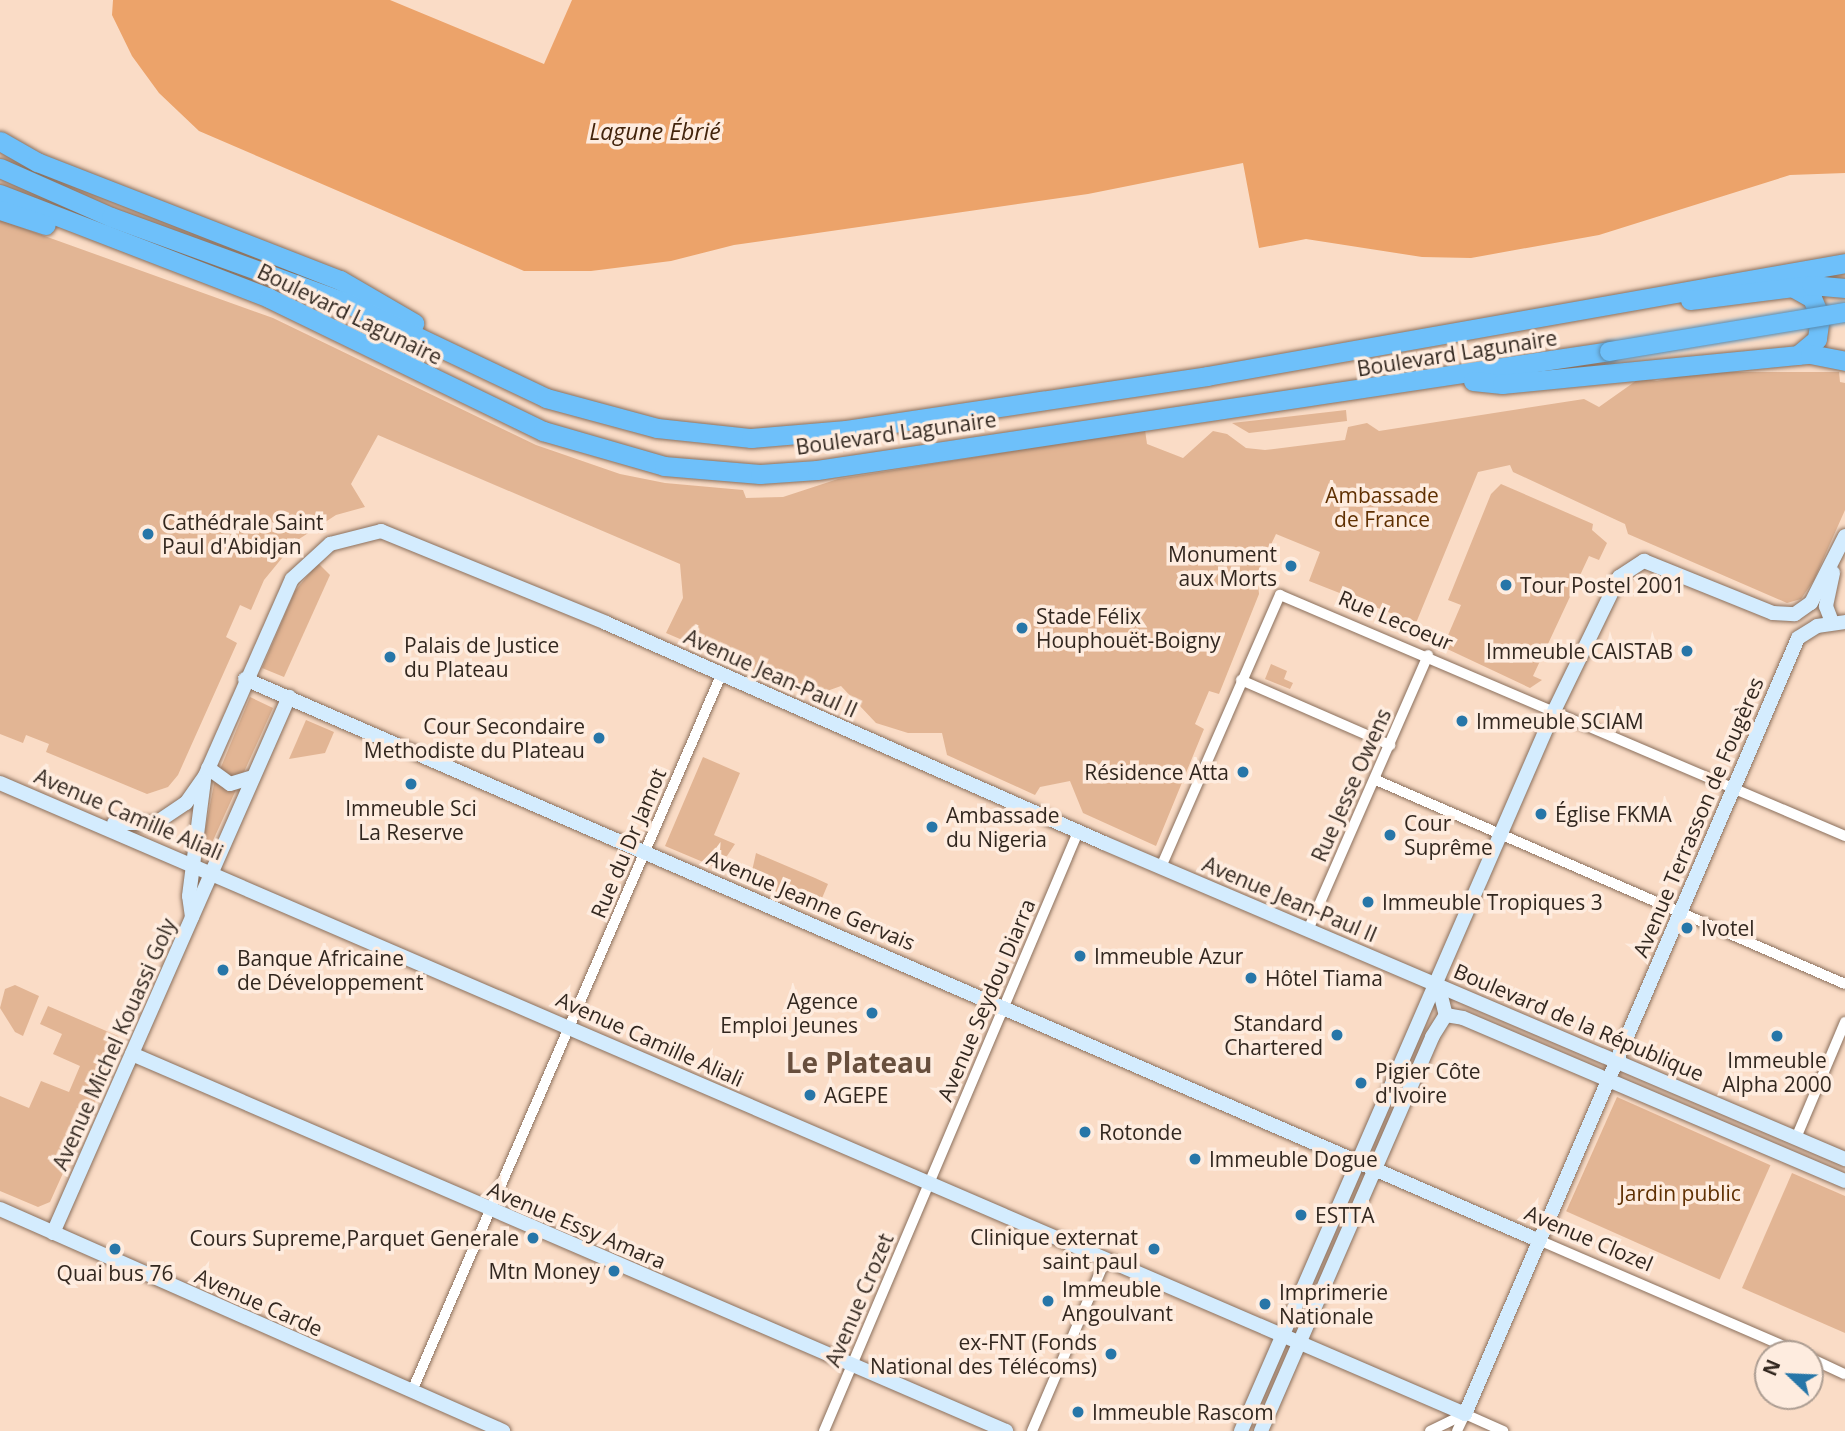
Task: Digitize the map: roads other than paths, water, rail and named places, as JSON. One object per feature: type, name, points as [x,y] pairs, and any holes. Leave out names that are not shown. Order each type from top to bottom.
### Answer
[{"type":"highway","points":[[0,141],[37,162],[340,280],[400,312],[442,345]]},
{"type":"highway","name":"Boulevard Lagunaire","points":[[0,167],[111,217],[342,300],[442,345],[546,398],[598,415],[657,428],[751,438],[846,430],[1207,376],[1612,302],[1845,263]]},
{"type":"highway","name":"Boulevard Lagunaire","points":[[0,194],[269,298],[543,431],[623,458],[664,466],[761,474],[817,471],[1454,377],[1845,312]]},
{"type":"highway","points":[[0,210],[125,244]]},
{"type":"highway","points":[[1792,287],[1812,298],[1820,317],[1817,339],[1798,355]]},
{"type":"highway","points":[[1612,302],[1663,303],[1792,287],[1845,288]]},
{"type":"highway","points":[[1454,377],[1502,384],[1798,355],[1833,355],[1845,361]]},
{"type":"main road","name":"Avenue Jean-Paul II","points":[[88,820],[130,825],[156,822],[187,803],[206,772],[245,680],[298,572],[330,544],[381,531],[400,536],[722,673],[1078,832],[1437,984]]},
{"type":"main road","points":[[1773,613],[1804,610],[1842,542]]},
{"type":"main road","points":[[1261,1431],[1298,1342],[1446,1015],[1437,984],[1555,709],[1619,577],[1635,565],[1657,565],[1773,613],[1792,625],[1798,638],[1839,622],[1826,606],[1842,542]]},
{"type":"main road","name":"Avenue Terrasson de Fougères","points":[[1465,1414],[1536,1238],[1608,1079],[1798,638]]},
{"type":"main road","name":"Avenue Jeanne Gervais","points":[[245,680],[1004,1004],[1359,1160]]},
{"type":"main road","name":"Avenue Michel Kouassi Goly","points":[[53,1233],[289,697]]},
{"type":"main road","points":[[206,772],[230,784],[253,777]]},
{"type":"main road","name":"Avenue Jean-Paul II","points":[[192,920],[189,896],[206,772]]},
{"type":"main road","name":"Avenue Camille Aliali","points":[[0,782],[1105,1261],[1465,1414]]},
{"type":"main road","name":"Boulevard de la République","points":[[1241,1431],[1437,984],[1845,1159]]},
{"type":"main road","name":"Boulevard de la République","points":[[1446,1015],[1463,1018],[1845,1181]]},
{"type":"main road","name":"Avenue Essy Amara","points":[[132,1054],[489,1211],[1006,1431]]},
{"type":"main road","name":"Avenue Clozel","points":[[1359,1160],[1536,1238]]},
{"type":"main road","name":"Avenue Carde","points":[[0,1209],[503,1431]]},
{"type":"street","name":"Rue Lecoeur","points":[[1161,867],[1280,595],[1555,709],[1845,836]]},
{"type":"street","name":"Rue Jesse Owens","points":[[1308,930],[1428,655]]},
{"type":"street","name":"Rue du Dr Jamot","points":[[412,1391],[722,673]]},
{"type":"street","points":[[1241,680],[1390,745]]},
{"type":"street","points":[[1376,779],[1681,909],[1845,984]]},
{"type":"street","name":"Avenue Seydou Diarra","points":[[929,1184],[1078,832]]},
{"type":"street","points":[[1796,1138],[1845,1022]]},
{"type":"street","name":"Avenue Crozet","points":[[824,1431],[929,1184]]},
{"type":"street","name":"Avenue Clozel","points":[[1536,1238],[1770,1340]]},
{"type":"street","points":[[1032,1431],[1105,1261]]},
{"type":"street","points":[[1824,1364],[1845,1374]]},
{"type":"street","points":[[1430,1431],[1465,1414]]},
{"type":"street","points":[[1457,1431],[1465,1414]]},
{"type":"street","points":[[1465,1414],[1503,1431]]},
{"type":"water","name":"Lagune Ébrié","points":[[113,0],[390,0],[544,64],[572,0],[1845,0],[1845,173],[1790,175],[1599,235],[1471,258],[1422,257],[1306,239],[1259,248],[1243,163],[1088,194],[734,245],[671,261],[591,271],[524,271],[199,131],[159,93],[132,56],[112,15]]},
{"type":"place","name":"Cathédrale Saint Paul d'Abidjan","points":[[148,534]]},
{"type":"place","name":"Monument aux Morts","points":[[1291,566]]},
{"type":"place","name":"Tour Postel 2001","points":[[1506,585]]},
{"type":"place","name":"Stade Félix Houphouët-Boigny","points":[[1022,628]]},
{"type":"place","name":"Immeuble CAISTAB","points":[[1687,651]]},
{"type":"place","name":"Palais de Justice du Plateau","points":[[390,657]]},
{"type":"place","name":"Immeuble SCIAM","points":[[1462,721]]},
{"type":"place","name":"Cour Secondaire Methodiste du Plateau","points":[[599,738]]},
{"type":"place","name":"Résidence Atta","points":[[1243,772]]},
{"type":"place","name":"Immeuble Sci La Reserve","points":[[411,784]]},
{"type":"place","name":"Église FKMA","points":[[1541,814]]},
{"type":"place","name":"Ambassade du Nigeria","points":[[932,827]]},
{"type":"place","name":"Cour Suprême","points":[[1390,835]]},
{"type":"place","name":"Immeuble Tropiques 3","points":[[1368,902]]},
{"type":"place","name":"Ivotel","points":[[1687,928]]},
{"type":"place","name":"Immeuble Azur","points":[[1080,956]]},
{"type":"place","name":"Banque Africaine de Développement","points":[[223,970]]},
{"type":"place","name":"Hôtel Tiama","points":[[1251,978]]},
{"type":"place","name":"Agence Emploi Jeunes","points":[[872,1013]]},
{"type":"place","name":"Standard Chartered","points":[[1337,1035]]},
{"type":"place","name":"Immeuble Alpha 2000","points":[[1777,1036]]},
{"type":"place","name":"Pigier Côte d'Ivoire","points":[[1361,1083]]},
{"type":"place","name":"AGEPE","points":[[810,1095]]},
{"type":"place","name":"Rotonde","points":[[1085,1132]]},
{"type":"place","name":"Immeuble Dogue","points":[[1195,1159]]},
{"type":"place","name":"ESTTA","points":[[1301,1215]]},
{"type":"place","name":"Cours Supreme,Parquet Generale","points":[[533,1238]]},
{"type":"place","name":"Quai bus 76","points":[[115,1249]]},
{"type":"place","name":"Clinique externat saint paul","points":[[1154,1249]]},
{"type":"place","name":"Mtn Money","points":[[614,1271]]},
{"type":"place","name":"Immeuble Angoulvant","points":[[1048,1301]]},
{"type":"place","name":"Imprimerie Nationale","points":[[1265,1304]]},
{"type":"place","name":"ex-FNT (Fonds National des Télécoms)","points":[[1111,1354]]},
{"type":"place","name":"Immeuble Rascom","points":[[1078,1412]]},
{"type":"district","name":"Le Plateau","points":[[859,1062]]},
{"type":"park label","name":"Ambassade de France","points":[[1382,507]]},
{"type":"park label","name":"Jardin public","points":[[1680,1193]]}]
